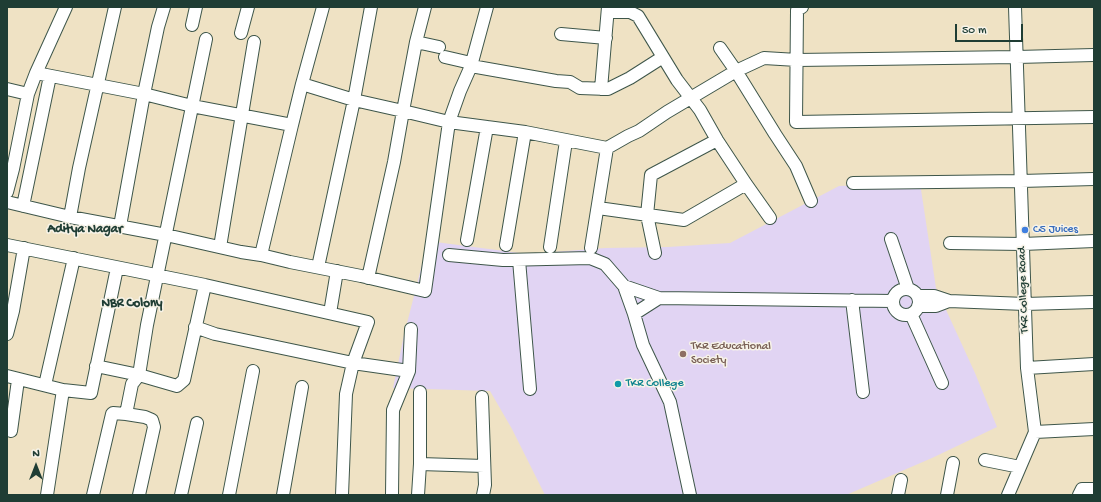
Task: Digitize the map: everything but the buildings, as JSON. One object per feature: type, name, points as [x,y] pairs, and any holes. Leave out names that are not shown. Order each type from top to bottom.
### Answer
[{"type":"street","points":[[7,192],[28,94],[66,7]]},
{"type":"street","points":[[70,217],[79,168],[115,7]]},
{"type":"street","points":[[120,226],[144,94],[158,26],[164,7]]},
{"type":"street","points":[[192,25],[196,7]]},
{"type":"street","points":[[241,33],[248,7]]},
{"type":"street","points":[[262,255],[302,84],[323,7]]},
{"type":"street","points":[[318,267],[354,100],[371,7]]},
{"type":"street","points":[[368,278],[394,162],[416,42],[425,7]]},
{"type":"street","points":[[7,202],[70,217],[262,255],[425,291],[449,122],[471,64],[488,7]]},
{"type":"street","points":[[802,7],[796,10],[796,122],[1094,117]]},
{"type":"street","name":"TKR College Road","points":[[1015,7],[1027,368],[1035,432]]},
{"type":"street","points":[[601,89],[608,10],[630,12],[638,16],[678,80],[700,110],[717,140],[770,218]]},
{"type":"street","points":[[561,34],[606,38]]},
{"type":"street","points":[[126,414],[132,384],[139,375],[147,325],[206,39]]},
{"type":"street","points":[[220,247],[254,42]]},
{"type":"street","points":[[416,42],[439,47]]},
{"type":"street","points":[[720,48],[796,166],[812,201]]},
{"type":"street","points":[[302,84],[354,100],[449,122],[525,132],[607,148],[639,131],[666,112],[736,71],[764,58],[797,60],[1094,55]]},
{"type":"street","points":[[445,57],[471,64],[556,81],[570,82],[580,88],[601,89],[608,89],[630,78],[663,57]]},
{"type":"street","points":[[36,74],[144,94],[192,106],[292,125]]},
{"type":"street","points":[[23,206],[50,76]]},
{"type":"street","points":[[7,89],[28,94]]},
{"type":"street","points":[[467,240],[487,127]]},
{"type":"street","points":[[506,245],[525,132]]},
{"type":"street","points":[[550,247],[566,140]]},
{"type":"street","points":[[655,253],[647,215],[651,176],[717,140]]},
{"type":"street","points":[[591,248],[607,148]]},
{"type":"street","points":[[853,183],[1094,179]]},
{"type":"street","points":[[598,208],[684,220],[746,184]]},
{"type":"street","points":[[891,239],[942,383]]},
{"type":"street","points":[[950,242],[1023,244],[1094,241]]},
{"type":"street","points":[[7,245],[74,258],[368,322],[353,363],[346,394],[342,495]]},
{"type":"street","points":[[7,334],[13,310],[24,248]]},
{"type":"street","points":[[449,255],[503,260],[590,258],[605,264],[624,286],[644,345],[670,402],[690,495]]},
{"type":"street","points":[[45,385],[74,258]]},
{"type":"street","points":[[519,260],[530,389]]},
{"type":"street","points":[[11,431],[12,378],[63,390],[91,393],[117,268]]},
{"type":"street","points":[[330,313],[337,271]]},
{"type":"street","points":[[96,366],[139,375],[177,386],[184,380],[205,286]]},
{"type":"street","points":[[624,286],[659,298],[893,301]]},
{"type":"street","points":[[914,301],[907,315],[898,313],[895,310],[893,301],[894,297],[896,293],[904,289],[914,301],[936,306],[949,301],[1025,304],[1094,302]]},
{"type":"street","points":[[634,314],[659,298]]},
{"type":"street","points":[[852,300],[862,392]]},
{"type":"street","points":[[195,328],[215,334],[353,363],[409,371]]},
{"type":"street","points":[[392,495],[393,410],[409,371],[411,329]]},
{"type":"street","points":[[1027,368],[1094,364]]},
{"type":"street","points":[[229,495],[253,371]]},
{"type":"street","points":[[283,495],[302,387]]},
{"type":"street","points":[[47,495],[63,390]]},
{"type":"street","points":[[418,495],[420,464],[420,392]]},
{"type":"street","points":[[482,397],[485,485],[483,495]]},
{"type":"street","points":[[93,495],[113,413],[145,417],[152,420],[154,427],[138,495]]},
{"type":"street","points":[[181,495],[197,423]]},
{"type":"street","points":[[1008,495],[1035,432],[1094,429]]},
{"type":"street","points":[[985,460],[1020,467]]},
{"type":"street","points":[[947,495],[953,463]]},
{"type":"street","points":[[420,464],[484,466]]},
{"type":"street","points":[[898,495],[901,480]]},
{"type":"street","points":[[1079,495],[1082,489],[1094,489]]},
{"type":"shaded area","name":"TKR Educational Society","points":[[920,183],[936,288],[975,373],[997,427],[932,458],[846,495],[545,495],[512,429],[490,391],[393,388],[404,335],[428,241],[527,254],[605,248],[668,247],[730,243],[839,186]]},
{"type":"place","name":"C5 Juices","points":[[1025,230]]},
{"type":"place","name":"TKR Educational Society","points":[[683,354]]},
{"type":"place","name":"TKR College","points":[[618,384]]},
{"type":"district","name":"Aditya Nagar","points":[[85,230]]},
{"type":"district","name":"NBR Colony","points":[[132,304]]}]
